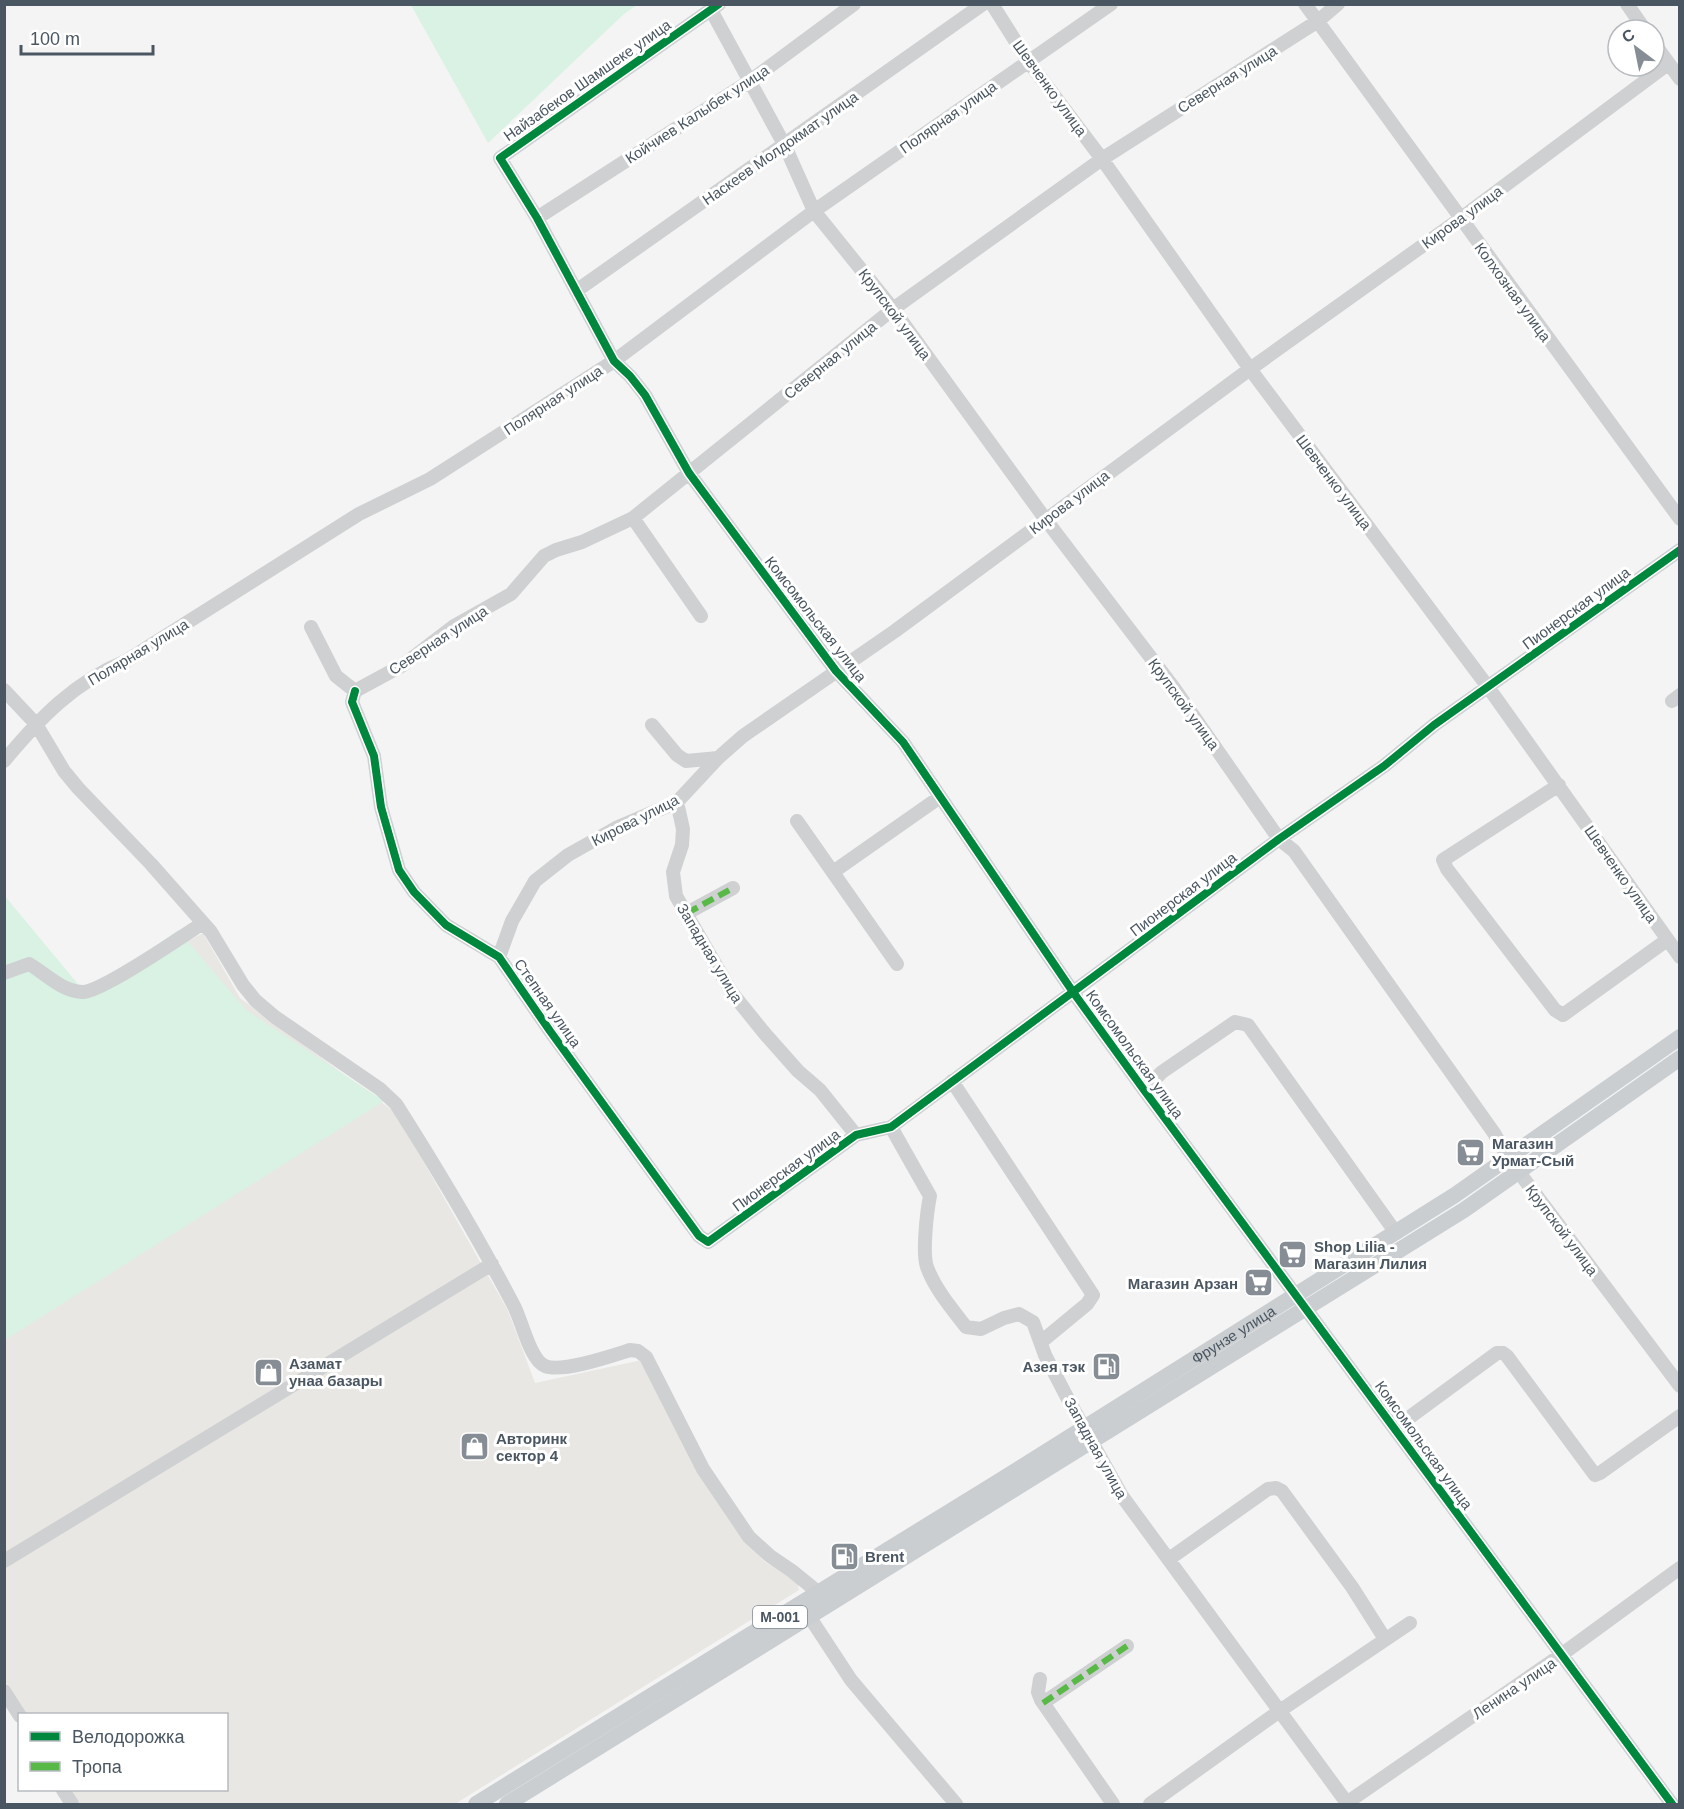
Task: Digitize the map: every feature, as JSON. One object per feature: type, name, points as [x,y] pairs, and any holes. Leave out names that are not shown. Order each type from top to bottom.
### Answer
[{"type":"main road","name":"Фрунзе улица","points":[[1087,1435],[1300,1302],[1464,1210],[1514,1165],[1680,1037]]},
{"type":"main road","name":"Фрунзе улица","points":[[1300,1302],[1396,1233],[1514,1165],[1680,1058]]},
{"type":"main road","name":"M-001","points":[[507,1804],[805,1611],[1087,1435]]},
{"type":"main road","name":"M-001","points":[[476,1804],[805,1611],[819,1593],[896,1554]]},
{"type":"street","name":"Койчиев Калыбек улица","points":[[537,218],[750,81],[854,4]]},
{"type":"street","name":"Наскеев Молдокмат улица","points":[[576,291],[785,146],[983,4]]},
{"type":"street","name":"Шевченко улица","points":[[992,4],[1028,61],[1102,159],[1250,369],[1488,687],[1680,957]]},
{"type":"street","name":"Полярная улица","points":[[4,761],[36,723],[64,696],[126,661],[359,514],[430,479],[614,360],[814,211],[1111,4]]},
{"type":"street","name":"Колхозная улица","points":[[1305,4],[1680,519]]},
{"type":"street","name":"Северная улица","points":[[355,691],[403,665],[454,626],[511,594],[544,556],[582,542],[633,518],[893,309],[1102,159],[1318,21],[1338,4]]},
{"type":"street","points":[[1627,4],[1637,18]]},
{"type":"street","name":"Крупской улица","points":[[715,7],[750,81],[785,146],[814,211],[893,309],[1046,520],[1174,688],[1279,839],[1294,851],[1494,1133],[1514,1165],[1680,1386]]},
{"type":"street","name":"Найзабеков Шамшеке улица","points":[[500,158],[715,7]]},
{"type":"street","points":[[1666,61],[1679,78]]},
{"type":"street","name":"Кирова улица","points":[[499,957],[512,921],[535,881],[568,855],[616,828],[677,802],[718,758],[743,736],[895,631],[1250,369],[1460,219],[1668,64]]},
{"type":"street","name":"Комсомольская улица","points":[[500,158],[537,218],[614,360],[645,395],[689,473],[836,671],[903,742],[1073,992],[1672,1804]]},
{"type":"street","points":[[633,518],[700,616]]},
{"type":"street","name":"Пионерская улица","points":[[699,1236],[708,1242],[717,1237],[856,1135],[891,1127],[1279,839],[1384,766],[1434,725],[1680,550]]},
{"type":"street","points":[[310,627],[336,676],[355,691]]},
{"type":"street","points":[[4,690],[36,723],[64,771],[211,932],[243,985],[255,1000],[275,1017],[380,1089],[396,1104],[492,1264],[519,1316],[537,1360],[545,1366],[557,1368],[579,1365],[630,1350],[638,1351],[646,1357],[703,1469],[749,1537],[819,1593]]},
{"type":"street","name":"Степная улица","points":[[355,691],[352,702],[374,756],[381,807],[399,870],[414,892],[446,925],[499,957],[699,1236]]},
{"type":"street","points":[[652,724],[677,755],[686,761],[718,758]]},
{"type":"street","points":[[1559,785],[1443,860],[1447,869],[1555,1010],[1563,1015],[1667,940]]},
{"type":"street","points":[[833,872],[940,796]]},
{"type":"street","name":"Западная улица","points":[[677,802],[683,829],[682,845],[673,872],[676,896],[732,993],[798,1071],[820,1090],[856,1135]]},
{"type":"street","points":[[797,821],[897,964]]},
{"type":"street","points":[[687,913],[733,888]]},
{"type":"street","points":[[4,973],[29,964],[49,979],[64,986],[81,992],[90,990],[112,980],[203,923]]},
{"type":"street","points":[[1144,1090],[1162,1072],[1235,1022],[1248,1025],[1396,1233]]},
{"type":"street","points":[[952,1081],[1093,1295],[1087,1304],[1041,1342]]},
{"type":"street","name":"Западная улица","points":[[891,1127],[930,1196],[927,1212],[926,1266],[946,1300],[966,1327],[981,1329],[1019,1314],[1033,1322],[1087,1435],[1122,1496],[1281,1710],[1346,1804]]},
{"type":"street","points":[[4,1560],[492,1264]]},
{"type":"street","points":[[1395,1428],[1497,1353],[1507,1356],[1595,1475],[1680,1416]]},
{"type":"street","points":[[1169,1559],[1268,1489],[1276,1488],[1282,1491],[1352,1587],[1385,1639]]},
{"type":"street","name":"Ленина улица","points":[[1346,1804],[1561,1655],[1680,1568]]},
{"type":"street","points":[[805,1611],[851,1680],[956,1804]]},
{"type":"street","points":[[1150,1804],[1281,1710],[1410,1623]]},
{"type":"street","points":[[1043,1703],[1127,1646]]},
{"type":"street","points":[[1040,1679],[1038,1692],[1043,1703],[1113,1804]]},
{"type":"street","points":[[4,1691],[18,1713]]},
{"type":"street","points":[[64,1791],[72,1804]]},
{"type":"shaded area","name":"Азамат унаа базары","points":[[203,933],[240,998],[396,1113],[508,1311],[535,1383],[642,1360],[739,1533],[765,1562],[797,1580],[799,1590],[455,1804],[77,1804],[69,1791],[228,1791],[228,1713],[23,1713],[5,1681],[5,1041]]},
{"type":"green space","points":[[411,5],[637,5],[624,14],[488,143]]},
{"type":"green space","points":[[4,895],[87,995],[178,930],[246,1010],[384,1101],[5,1340]]},
{"type":"marked path","points":[[687,913],[733,888]]},
{"type":"marked path","points":[[1043,1703],[1127,1646]]},
{"type":"cycle path","points":[[719,4],[500,158],[537,218],[614,361],[645,395],[689,473],[836,671],[903,742],[1073,992],[1672,1804]]},
{"type":"cycle path","points":[[355,691],[352,702],[374,756],[381,807],[399,870],[414,892],[446,925],[499,957],[699,1236],[708,1242],[856,1135],[891,1127],[1279,839],[1384,766],[1434,725],[1680,550]]},
{"type":"place","name":"Магазин Урмат-Сый","points":[[1471,1152]]},
{"type":"place","name":"Shop Lilia - Магазин Лилия","points":[[1293,1255]]},
{"type":"place","name":"Магазин Арзан","points":[[1259,1283]]},
{"type":"place","name":"Азея тэк","points":[[1106,1366]]},
{"type":"place","name":"Азамат унаа базары","points":[[268,1372]]},
{"type":"place","name":"Авторинк сектор 4","points":[[475,1447]]},
{"type":"place","name":"Brent","points":[[844,1556]]}]
